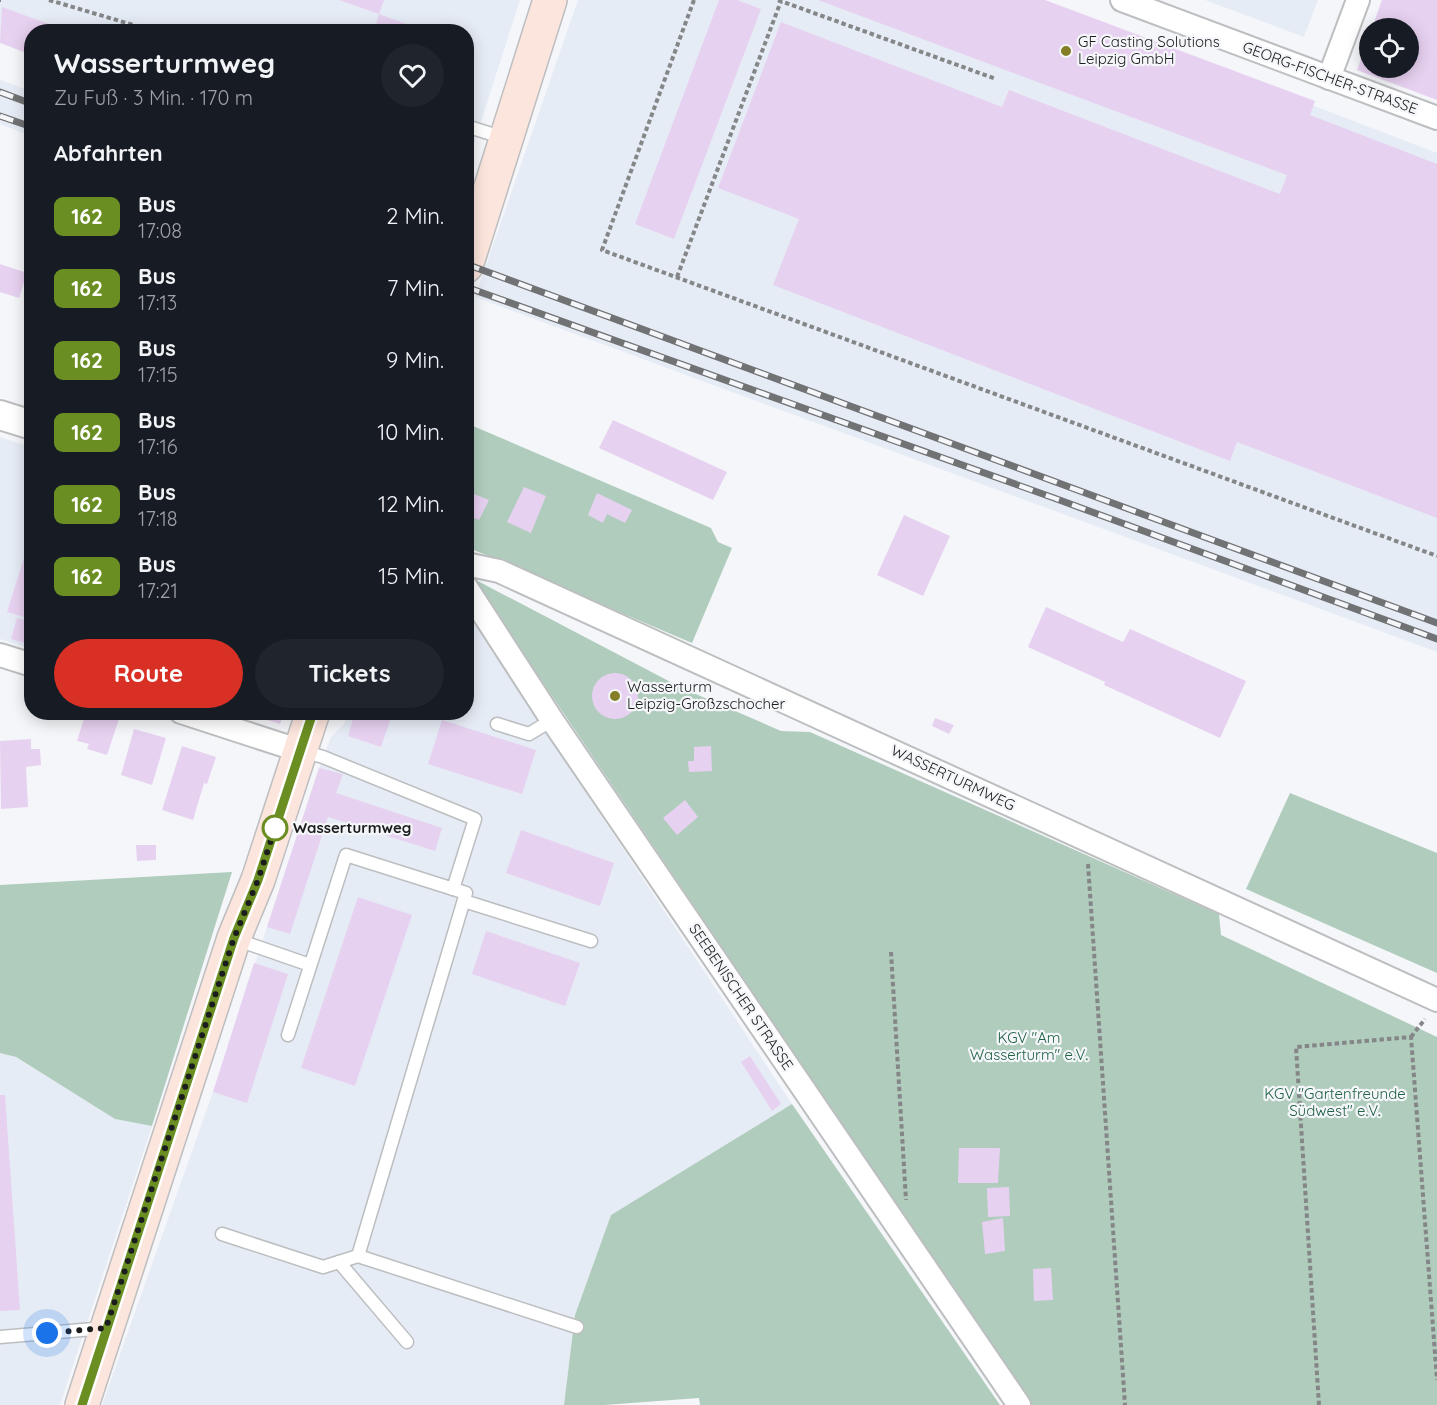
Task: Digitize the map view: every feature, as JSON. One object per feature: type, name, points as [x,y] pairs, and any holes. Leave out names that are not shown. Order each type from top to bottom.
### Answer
[{"type":"main road","points":[[474,240],[550,0]]},
{"type":"main road","points":[[82,1405],[234,938],[258,880],[310,720]]},
{"type":"street","name":"GEORG-FISCHER-STRASSE","points":[[1122,0],[1437,118]]},
{"type":"street","points":[[1329,78],[1358,0]]},
{"type":"street","points":[[0,415],[24,422]]},
{"type":"street","name":"WASSERTURMWEG","points":[[474,566],[499,571],[1437,1000]]},
{"type":"street","name":"SEEBENISCHER STRASSE","points":[[474,599],[552,720],[1018,1405]]},
{"type":"street","points":[[0,655],[24,662]]},
{"type":"street","points":[[207,720],[301,750]]},
{"type":"lane","points":[[474,128],[505,138]]},
{"type":"lane","points":[[497,724],[529,735],[552,720]]},
{"type":"lane","points":[[301,750],[476,819],[453,889]]},
{"type":"lane","points":[[288,1035],[346,855],[466,893],[358,1256]]},
{"type":"lane","points":[[464,901],[591,941]]},
{"type":"lane","points":[[234,938],[310,965]]},
{"type":"lane","points":[[222,1234],[323,1267],[358,1256],[577,1327]]},
{"type":"lane","points":[[339,1262],[407,1342]]},
{"type":"lane","points":[[0,1337],[106,1328]]},
{"type":"path","points":[[49,0],[130,24]]},
{"type":"path","points":[[694,0],[602,250],[1437,556]]},
{"type":"path","points":[[677,277],[779,1],[996,80]]},
{"type":"path","points":[[1087,839],[1125,1405]]},
{"type":"path","points":[[891,952],[909,1243]]},
{"type":"path","points":[[1319,1405],[1296,1047],[1411,1037],[1437,1380]]},
{"type":"shaded area","points":[[0,0],[520,0],[474,143],[474,24],[24,24],[24,52],[0,42]]},
{"type":"shaded area","points":[[578,0],[1037,0],[1437,153],[1437,652],[475,297]]},
{"type":"shaded area","points":[[1205,0],[1318,0],[1304,37]]},
{"type":"shaded area","points":[[0,80],[24,89],[24,133],[0,124]]},
{"type":"shaded area","points":[[0,437],[24,445],[24,647],[0,639]]},
{"type":"shaded area","points":[[474,624],[792,1104],[611,1215],[575,1315],[564,1405],[102,1405],[213,1092],[319,768],[331,737],[345,720],[474,720]]},
{"type":"shaded area","points":[[0,1053],[15,1057],[115,1119],[152,1126],[60,1405],[0,1405]]},
{"type":"green space","points":[[474,426],[711,528],[718,542],[732,548],[692,643],[474,550]]},
{"type":"green space","name":"KGV \"Am Wasserturm\" e.V.","points":[[474,579],[682,688],[781,731],[810,732],[1219,914],[1221,935],[1437,1037],[1437,1405],[1032,1405]]},
{"type":"green space","points":[[1290,793],[1437,853],[1437,973],[1246,889]]},
{"type":"green space","points":[[232,872],[152,1126],[115,1119],[16,1057],[0,1053],[0,885]]},
{"type":"green space","points":[[792,1104],[1000,1405],[700,1405],[699,1398],[604,1405],[564,1405],[575,1315],[611,1215]]},
{"type":"building","points":[[339,0],[384,0],[379,14]]},
{"type":"building","points":[[719,0],[737,0],[761,9],[674,239],[635,224]]},
{"type":"building","points":[[818,0],[1045,0],[1315,101],[1310,115],[1437,164],[1437,518],[1237,442],[1230,461],[773,285],[799,219],[718,188],[781,22],[1002,107],[1009,90],[1280,194],[1287,175]]},
{"type":"building","points":[[1382,0],[1437,0],[1437,100],[1378,78],[1419,78],[1419,18],[1376,18]]},
{"type":"building","points":[[2,7],[49,24],[24,24],[24,52],[0,43]]},
{"type":"building","points":[[379,14],[406,24],[376,24]]},
{"type":"building","points":[[0,264],[24,272],[24,282],[19,298],[0,292]]},
{"type":"building","points":[[613,420],[727,472],[713,500],[599,448]]},
{"type":"building","points":[[524,487],[546,496],[531,533],[507,522]]},
{"type":"building","points":[[597,493],[632,510],[625,523],[607,514],[603,523],[588,515]]},
{"type":"building","points":[[474,494],[489,500],[479,520],[474,518]]},
{"type":"building","points":[[904,515],[950,536],[923,596],[877,575]]},
{"type":"building","points":[[24,558],[24,617],[7,612]]},
{"type":"building","points":[[1046,607],[1123,642],[1130,629],[1246,681],[1220,738],[1028,647]]},
{"type":"building","points":[[17,618],[24,620],[24,643],[11,639]]},
{"type":"building","name":"Wasserturm Leipzig-Großzschocher","points":[[615,673],[631,680],[638,696],[631,712],[615,719],[599,712],[592,696],[599,680]]},
{"type":"building","points":[[935,718],[954,725],[949,734],[932,726]]},
{"type":"building","points":[[84,720],[119,720],[107,755],[87,749],[89,744],[77,741]]},
{"type":"building","points":[[267,720],[281,720],[280,724]]},
{"type":"building","points":[[353,720],[390,720],[381,747],[348,736]]},
{"type":"building","points":[[442,720],[536,750],[522,794],[428,764]]},
{"type":"building","points":[[134,729],[166,738],[152,785],[121,775]]},
{"type":"building","points":[[31,739],[31,749],[40,749],[41,765],[26,767],[28,807],[1,809],[0,741]]},
{"type":"building","points":[[182,746],[216,757],[207,784],[204,783],[193,820],[162,810]]},
{"type":"building","points":[[711,746],[712,771],[689,772],[688,761],[694,761],[694,747]]},
{"type":"building","points":[[319,768],[343,774],[336,793],[442,828],[435,851],[328,817],[290,934],[267,927]]},
{"type":"building","points":[[685,800],[698,817],[677,835],[663,818]]},
{"type":"building","points":[[521,830],[614,863],[600,906],[506,873]]},
{"type":"building","points":[[136,845],[156,845],[156,860],[137,861]]},
{"type":"building","points":[[358,897],[412,915],[355,1086],[301,1068]]},
{"type":"building","points":[[486,931],[580,963],[565,1006],[472,974]]},
{"type":"building","points":[[254,963],[288,974],[247,1103],[213,1092]]},
{"type":"building","points":[[750,1056],[781,1104],[772,1111],[741,1062]]},
{"type":"building","points":[[0,1095],[5,1095],[20,1310],[0,1311]]},
{"type":"building","points":[[959,1148],[1000,1148],[998,1183],[958,1183]]},
{"type":"building","points":[[1009,1187],[1010,1216],[988,1217],[987,1188]]},
{"type":"building","points":[[1003,1218],[1005,1251],[985,1254],[982,1222]]},
{"type":"building","points":[[1051,1268],[1053,1300],[1034,1301],[1033,1269]]},
{"type":"railway","points":[[0,92],[24,101]]},
{"type":"railway","points":[[0,116],[24,124]]},
{"type":"railway","points":[[474,267],[1437,623]]},
{"type":"railway","points":[[474,290],[1054,498],[1437,639]]},
{"type":"bus line","name":"162","points":[[82,1405],[234,938],[258,880],[310,720]]},
{"type":"place","name":"GF Casting Solutions Leipzig GmbH","points":[[1066,51]]},
{"type":"place","name":"Wasserturm Leipzig-Großzschocher","points":[[615,696]]},
{"type":"place","name":"Wasserturmweg","points":[[275,828]]},
{"type":"route","points":[[47,1333],[106,1328],[234,938],[258,880],[275,828]]},
{"type":"park label","name":"KGV \"Gartenfreunde Südwest\" e.V.","points":[[1335,1102]]}]
